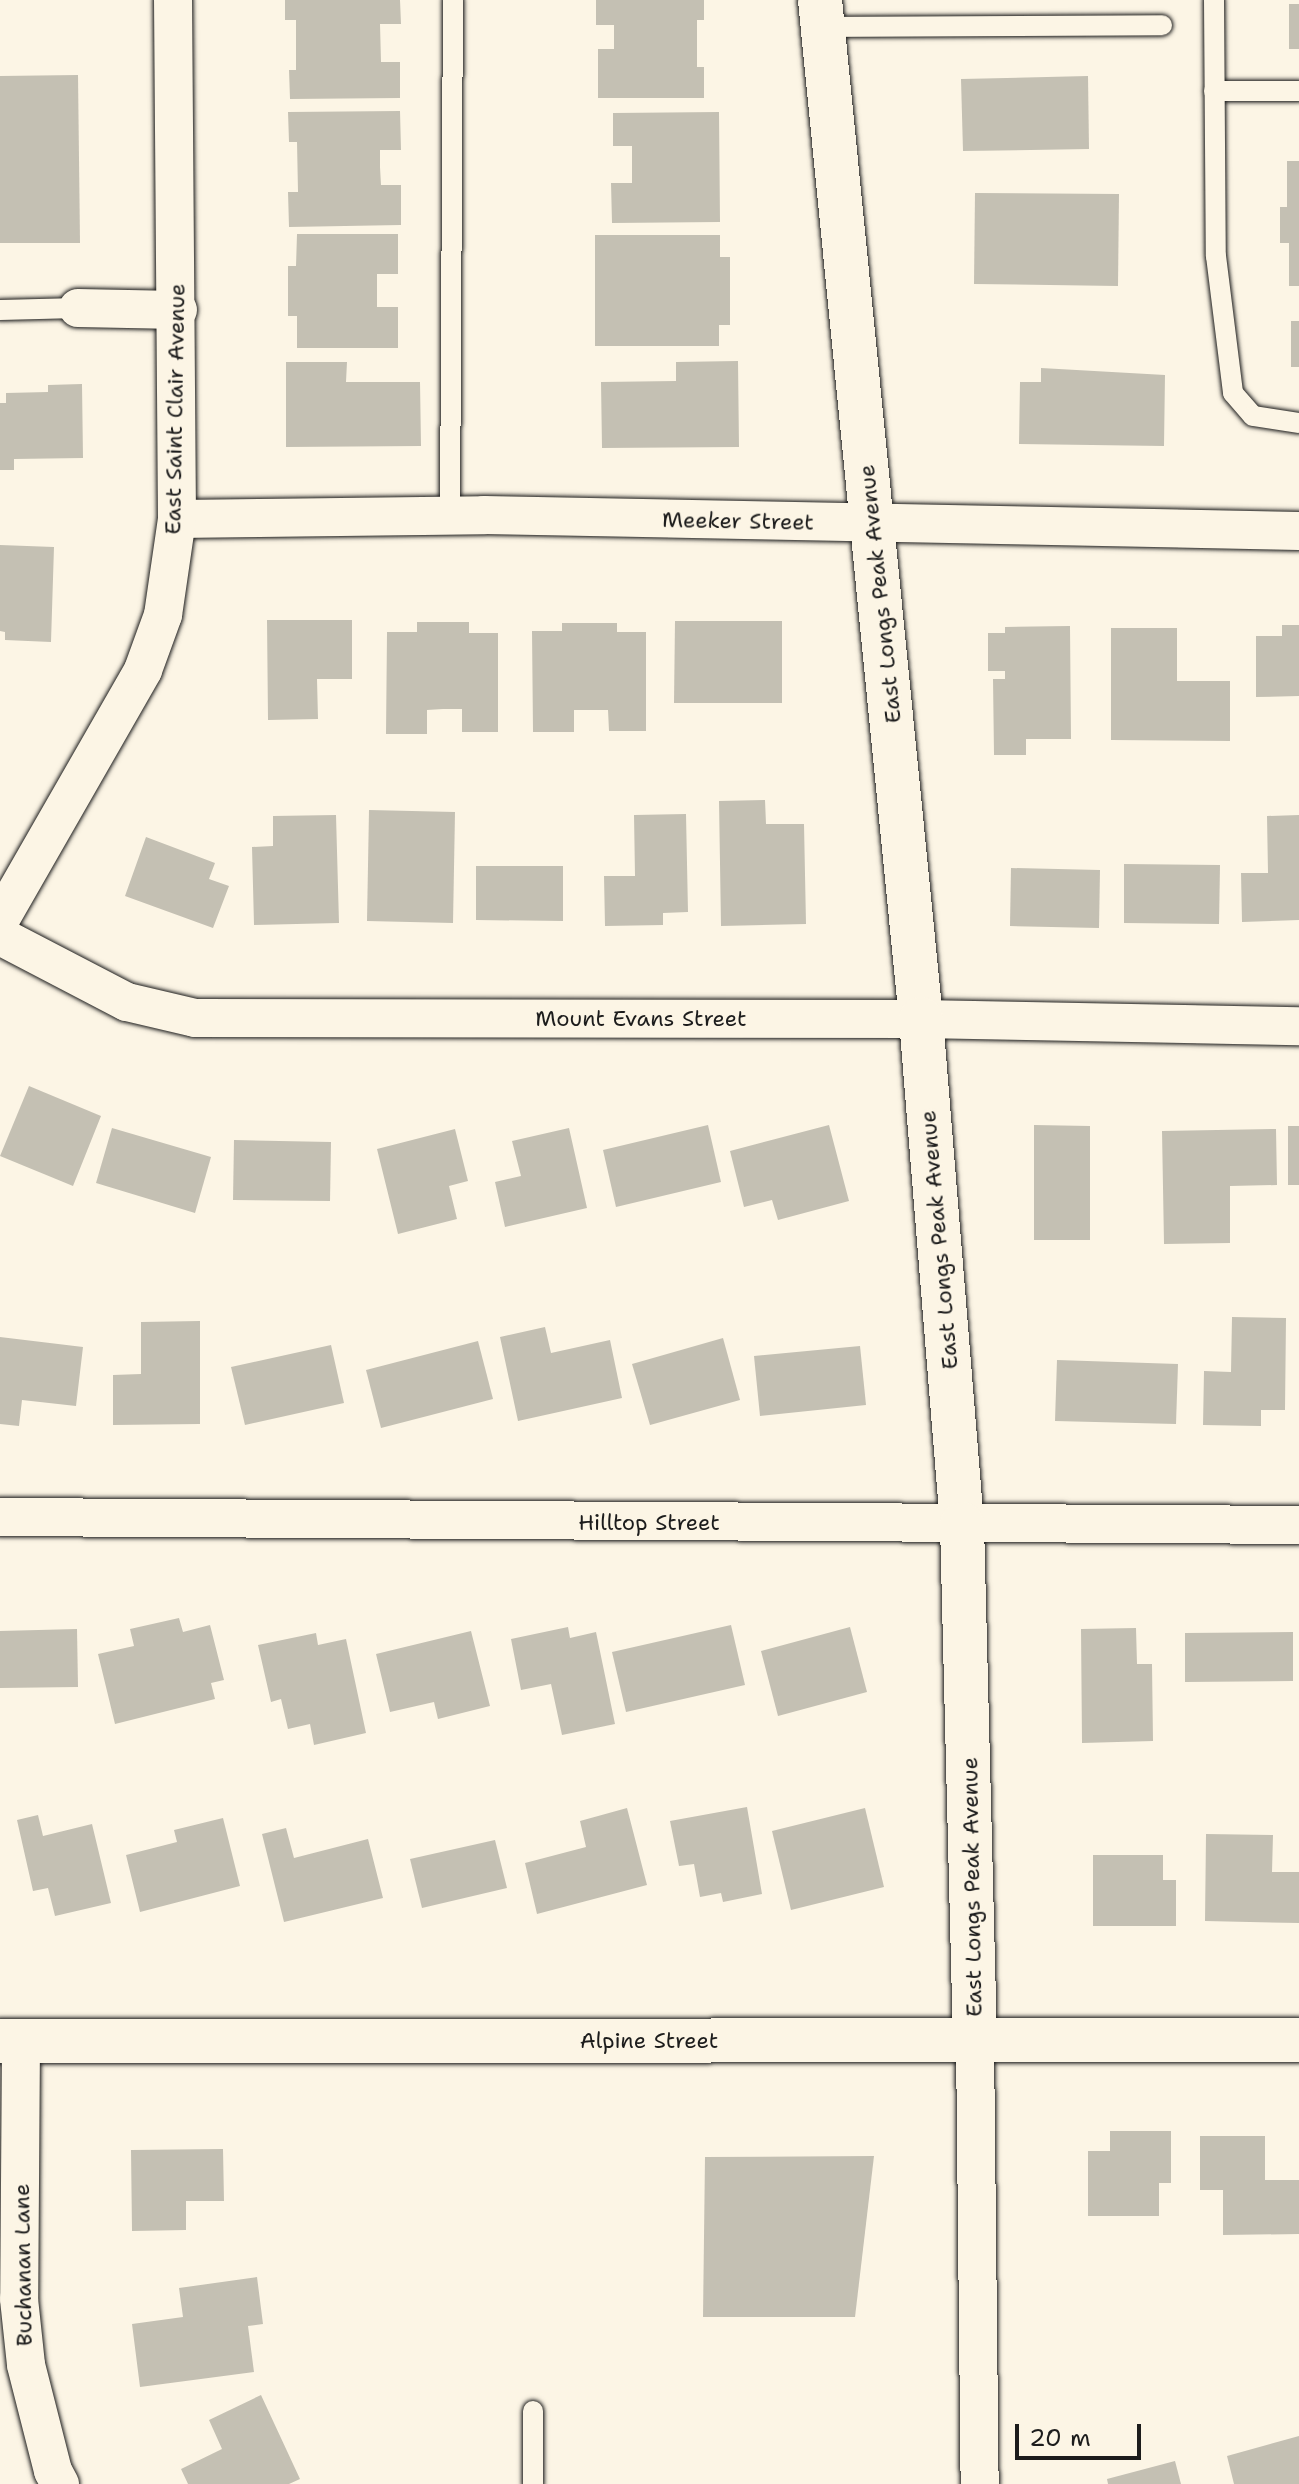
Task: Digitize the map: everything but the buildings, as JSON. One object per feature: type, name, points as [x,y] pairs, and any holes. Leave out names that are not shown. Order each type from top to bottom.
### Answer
[{"type":"street","name":"East Saint Clair Avenue","points":[[0,920],[143,670],[163,615],[177,519],[178,310],[173,0]]},
{"type":"street","name":"East Longs Peak Avenue","points":[[822,14],[921,1019],[962,1524],[975,2040],[980,2484]]},
{"type":"street","points":[[78,308],[178,310]]},
{"type":"street","name":"Meeker Street","points":[[177,519],[450,515],[1299,531]]},
{"type":"street","name":"Mount Evans Street","points":[[0,936],[127,1002],[195,1018],[921,1019],[1299,1026]]},
{"type":"street","name":"Hilltop Street","points":[[0,1517],[1299,1525]]},
{"type":"street","name":"Alpine Street","points":[[11,2041],[1299,2040]]},
{"type":"street","name":"Buchanan Lane","points":[[11,2041],[19,2299],[26,2365],[53,2471],[60,2484]]},
{"type":"lane","points":[[450,515],[453,0]]},
{"type":"lane","points":[[1214,0],[1216,256],[1233,393],[1253,416],[1299,423]]},
{"type":"lane","points":[[822,14],[1162,25]]},
{"type":"lane","points":[[1214,91],[1299,91]]},
{"type":"lane","points":[[0,310],[78,308]]},
{"type":"lane","points":[[533,2411],[533,2484]]}]
